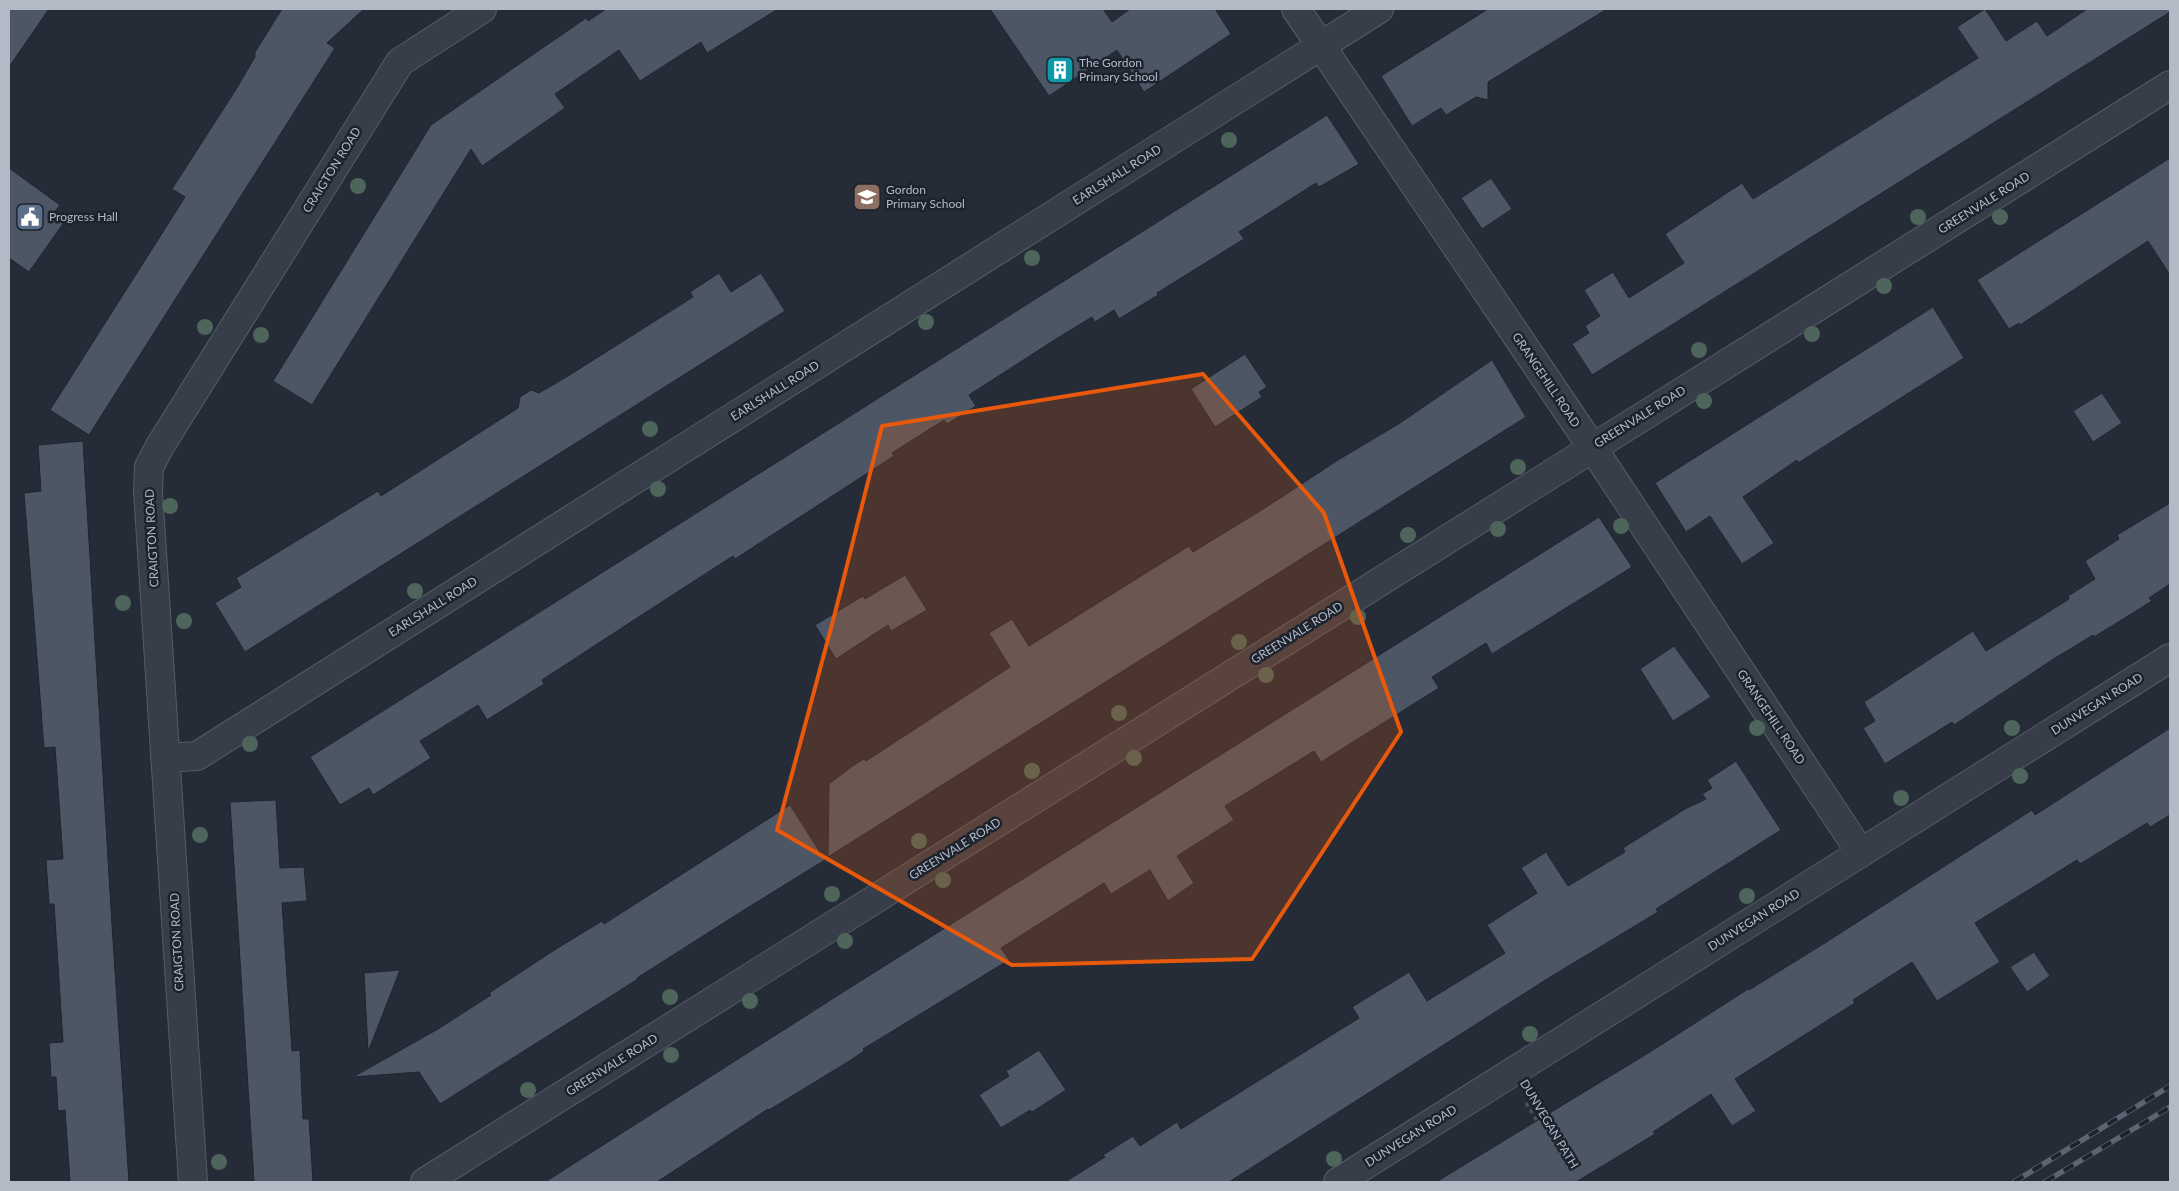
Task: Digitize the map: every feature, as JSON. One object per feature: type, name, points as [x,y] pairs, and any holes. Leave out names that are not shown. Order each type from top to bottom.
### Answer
[{"type":"street","name":"CRAIGTON ROAD","points":[[193,1182],[148,491],[149,467],[160,446],[400,62],[482,9]]},
{"type":"street","name":"GRANGEHILL ROAD","points":[[1296,9],[1592,447],[1861,853]]},
{"type":"street","name":"EARLSHALL ROAD","points":[[166,758],[196,756],[1379,9]]},
{"type":"street","name":"GREENVALE ROAD","points":[[425,1182],[2170,85]]},
{"type":"street","name":"DUNVEGAN ROAD","points":[[1338,1182],[2170,658]]},
{"type":"path","name":"DUNVEGAN PATH","points":[[1510,1074],[1574,1182]]},
{"type":"highlighted area","points":[[1203,374],[1324,513],[1401,732],[1252,959],[1012,965],[777,830],[835,613],[882,426]]},
{"type":"building","points":[[9,9],[49,9],[9,67]]},
{"type":"building","points":[[282,9],[364,9],[327,43],[335,48],[89,435],[50,410],[185,197],[172,189],[235,91],[255,57],[255,52]]},
{"type":"building","points":[[606,9],[778,9],[707,53],[701,42],[640,81],[619,50],[555,94],[565,108],[482,166],[471,149],[312,405],[273,381],[431,125],[586,18],[588,21]]},
{"type":"building","points":[[990,9],[1103,9],[1112,22],[1130,9],[1215,9],[1231,34],[1144,92],[1117,50],[1049,96]]},
{"type":"building","points":[[1488,9],[1607,9],[1488,82],[1488,100],[1476,97],[1446,115],[1441,108],[1412,126],[1381,76]]},
{"type":"building","points":[[1985,9],[2006,41],[2037,21],[2047,36],[2087,9],[2170,9],[2170,12],[1592,375],[1572,344],[1589,333],[1585,326],[1600,316],[1584,290],[1613,272],[1629,298],[1684,263],[1665,234],[1742,183],[1753,199],[1978,58],[1957,27]]},
{"type":"building","points":[[1327,115],[1359,164],[1319,187],[1316,183],[1239,232],[1244,239],[1119,319],[1114,310],[1095,322],[1092,317],[1056,339],[969,395],[976,406],[947,424],[944,420],[892,453],[894,456],[735,559],[733,556],[637,618],[542,680],[544,684],[487,720],[478,705],[420,741],[431,758],[373,795],[369,788],[340,805],[310,757]]},
{"type":"building","points":[[2170,158],[2170,275],[2148,241],[2020,325],[2019,323],[2009,329],[1977,280]]},
{"type":"building","name":"Progress Hall","points":[[9,168],[60,205],[54,213],[65,221],[29,272],[9,258]]},
{"type":"building","points":[[1491,178],[1512,209],[1482,229],[1461,198]]},
{"type":"building","points":[[719,273],[731,292],[761,273],[785,311],[245,652],[215,603],[241,587],[236,578],[378,491],[381,496],[518,408],[520,397],[531,390],[539,393],[568,376],[693,297],[690,292]]},
{"type":"building","points":[[1933,307],[1964,358],[1798,463],[1797,460],[1743,497],[1774,543],[1742,564],[1710,516],[1686,532],[1655,483]]},
{"type":"building","points":[[1245,354],[1267,387],[1259,392],[1262,397],[1215,427],[1191,389]]},
{"type":"building","points":[[1492,360],[1526,417],[828,857],[829,784],[851,767],[864,759],[866,761],[1010,667],[989,633],[1012,619],[1029,646],[1189,546],[1193,552],[1268,506],[1338,460],[1400,423]]},
{"type":"building","points":[[2102,393],[2122,423],[2093,442],[2073,411]]},
{"type":"building","points":[[83,441],[129,1182],[70,1182],[65,1110],[58,1111],[56,1077],[51,1077],[49,1043],[63,1042],[54,904],[49,904],[46,860],[63,859],[55,747],[44,748],[24,493],[41,491],[38,445]]},
{"type":"building","points":[[2170,503],[2170,584],[2149,598],[2152,601],[2094,637],[2093,635],[2052,660],[1954,725],[1952,722],[1885,764],[1863,728],[1875,721],[1864,702],[1973,631],[1986,651],[2069,599],[2068,596],[2095,579],[2085,561],[2119,539],[2117,535]]},
{"type":"building","points":[[1599,517],[1632,567],[1492,654],[1486,643],[1432,677],[1439,688],[1321,762],[1314,751],[1225,806],[1234,820],[1177,856],[1194,883],[1168,901],[1150,870],[1111,894],[1104,883],[1001,948],[1009,960],[863,1049],[864,1051],[851,1060],[768,1109],[657,1182],[545,1182],[851,987]]},
{"type":"building","points":[[905,575],[927,610],[891,631],[888,625],[836,659],[815,625],[863,596],[865,599]]},
{"type":"building","points":[[1674,646],[1711,697],[1673,721],[1640,669]]},
{"type":"building","points":[[2170,728],[2170,815],[2150,827],[2147,823],[2080,864],[2077,860],[1975,923],[2000,962],[1937,1001],[1912,962],[1853,1000],[1855,1003],[1735,1079],[1756,1111],[1732,1126],[1711,1094],[1653,1132],[1655,1134],[1576,1182],[1436,1182],[1828,941],[2032,810],[2035,815]]},
{"type":"building","points":[[1736,761],[1781,830],[1656,909],[1658,912],[1547,979],[1229,1182],[1065,1182],[1105,1157],[1103,1155],[1133,1136],[1140,1146],[1177,1122],[1181,1129],[1359,1018],[1352,1007],[1409,972],[1427,1001],[1505,953],[1487,925],[1537,893],[1521,868],[1546,852],[1568,886],[1625,852],[1623,848],[1685,809],[1706,799],[1702,794],[1712,788],[1707,780]]},
{"type":"building","points":[[276,800],[280,868],[304,867],[307,901],[282,903],[292,1051],[300,1050],[303,1119],[309,1119],[313,1182],[254,1182],[230,802]]},
{"type":"building","points":[[790,805],[825,860],[440,1104],[419,1072],[353,1077],[438,1029],[491,995],[489,993],[556,949],[602,921],[604,924]]},
{"type":"building","points":[[2034,952],[2050,976],[2027,992],[2010,967]]},
{"type":"building","points":[[400,970],[368,1052],[364,973]]},
{"type":"building","points":[[1039,1050],[1066,1090],[1032,1112],[1030,1110],[1001,1128],[979,1095],[1009,1076],[1006,1071]]},
{"type":"railway","points":[[2014,1182],[2170,1086]]},
{"type":"railway","points":[[2045,1182],[2170,1107]]},
{"type":"place","name":"The Gordon Primary School","points":[[1060,70]]},
{"type":"place","name":"Gordon Primary School","points":[[867,197]]},
{"type":"place","name":"Progress Hall","points":[[30,217]]}]
